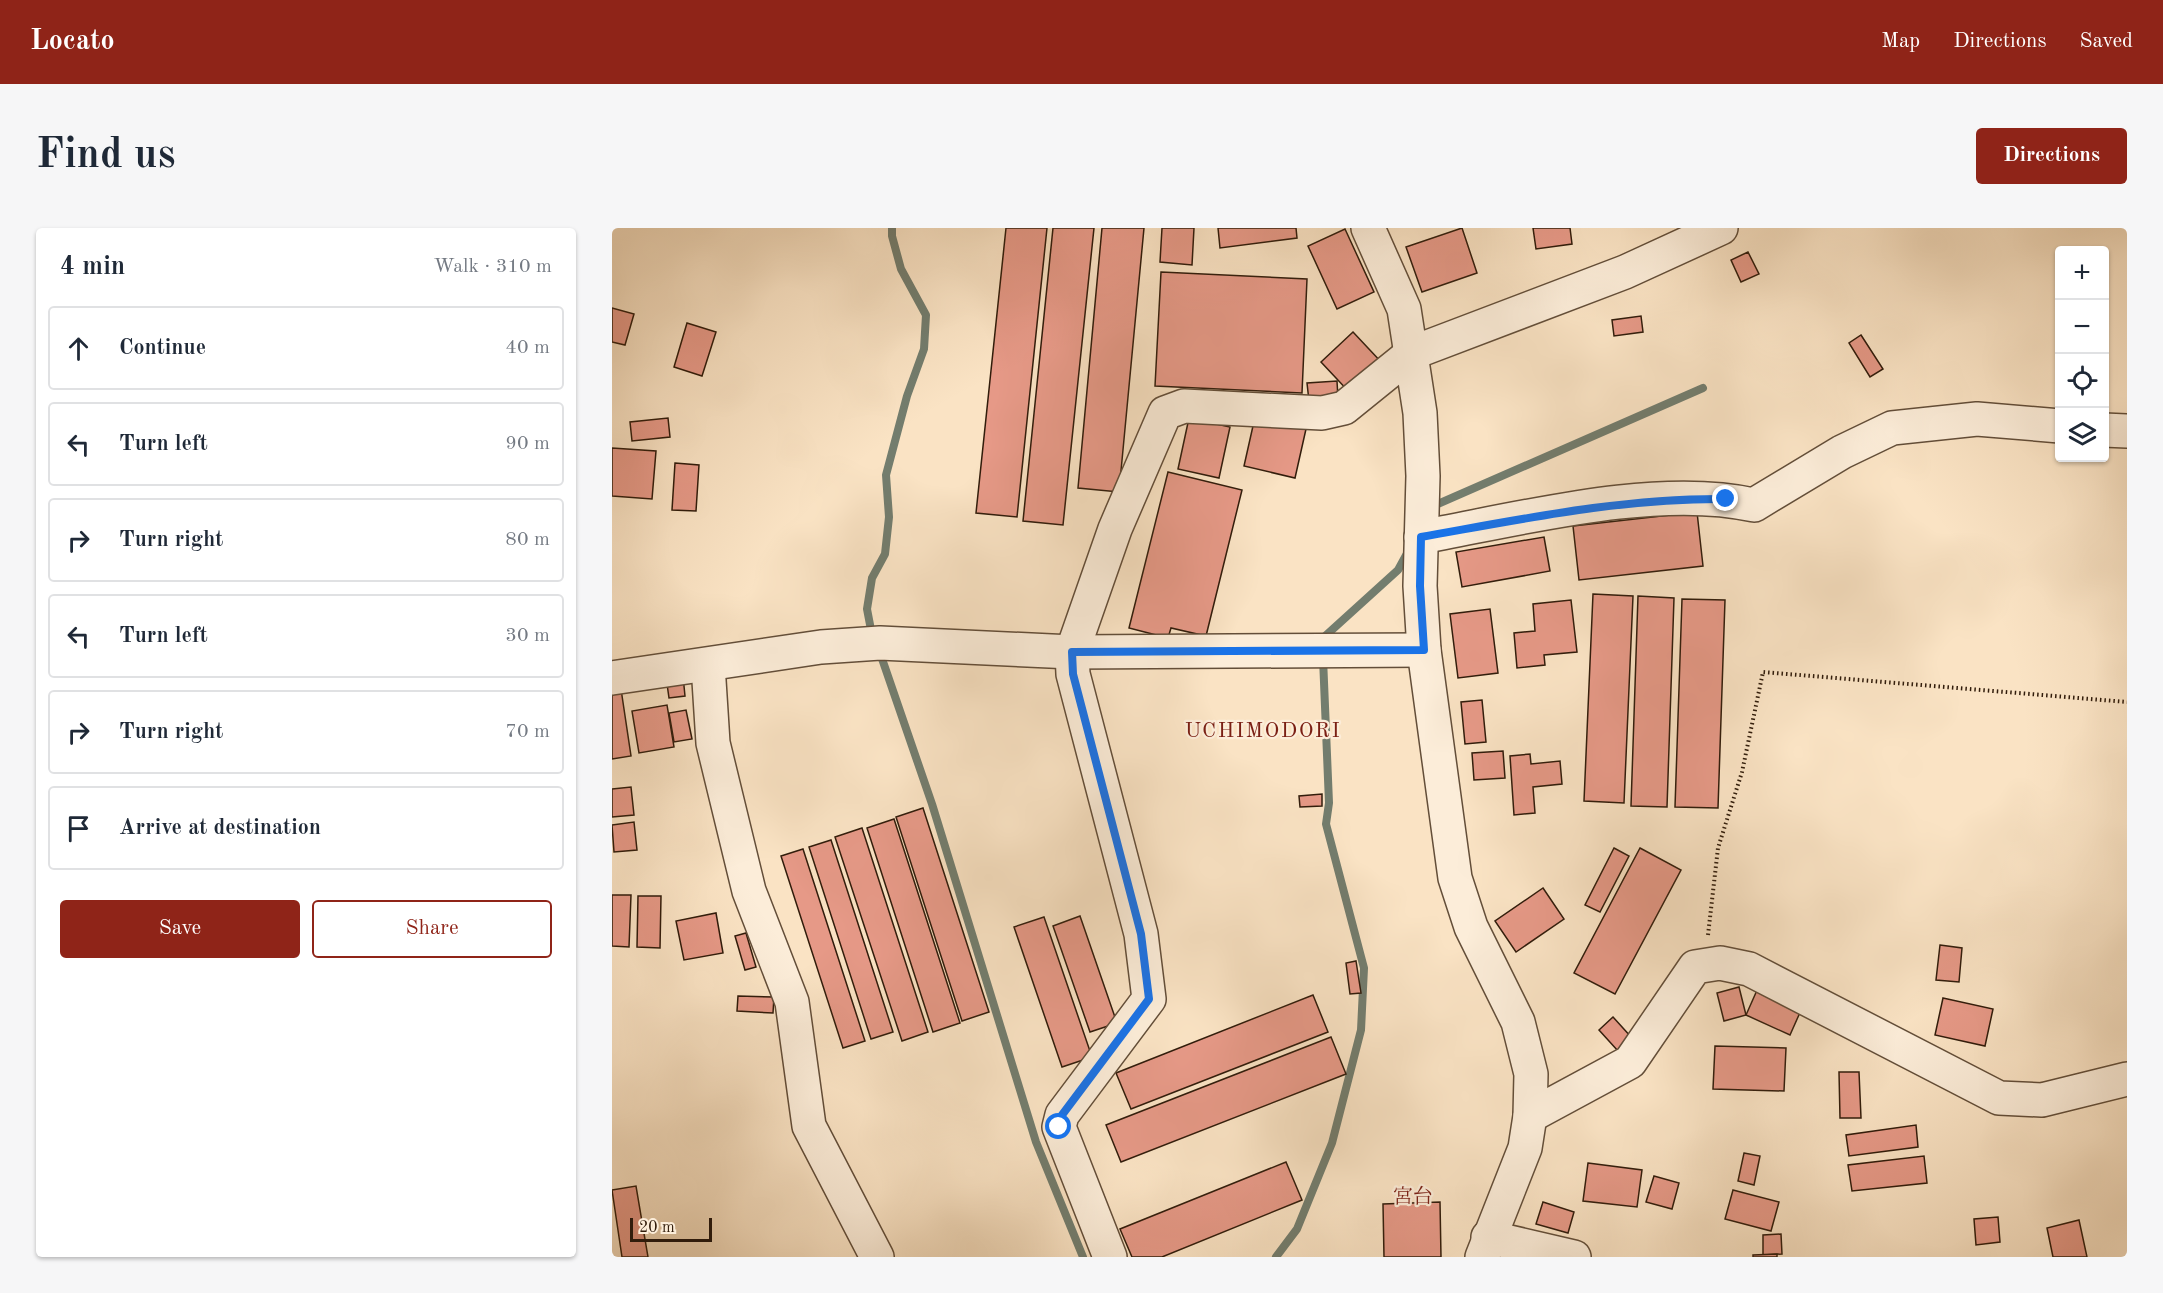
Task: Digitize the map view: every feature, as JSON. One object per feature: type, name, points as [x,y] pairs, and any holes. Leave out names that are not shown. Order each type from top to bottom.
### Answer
[{"type":"street","points":[[1368,228],[1404,309],[1412,353],[1420,413],[1420,586],[1424,650],[1455,878],[1471,927],[1518,1022],[1531,1074],[1530,1116],[1526,1148],[1485,1247],[1574,1257]]},
{"type":"street","points":[[1110,1257],[1059,1127],[1062,1115],[1149,999],[1141,934],[1073,674],[1072,652],[1115,529],[1165,413],[1184,406],[1322,413],[1344,408],[1412,353],[1625,272],[1721,228]]},
{"type":"street","points":[[1421,537],[1608,504],[1670,498],[1726,499],[1754,505],[1842,452],[1892,428],[1977,419],[2055,426]]},
{"type":"street","points":[[2109,430],[2127,431]]},
{"type":"street","points":[[612,678],[820,647],[880,643],[1072,652],[1424,650]]},
{"type":"street","points":[[708,664],[713,743],[749,891],[792,1002],[809,1126],[877,1257]]},
{"type":"street","points":[[1530,1116],[1630,1062],[1695,968],[1720,963],[1749,969],[1999,1098],[2042,1100],[2127,1079]]},
{"type":"path","points":[[1705,966],[1718,849],[1743,772],[1763,672],[2127,702]]},
{"type":"building","points":[[1006,228],[1047,228],[1017,517],[976,513]]},
{"type":"building","points":[[1053,228],[1094,228],[1063,525],[1023,521]]},
{"type":"building","points":[[1102,228],[1144,228],[1119,492],[1078,488]]},
{"type":"building","points":[[1162,228],[1194,228],[1192,265],[1160,262]]},
{"type":"building","points":[[1218,228],[1296,228],[1297,238],[1220,248]]},
{"type":"building","points":[[1462,228],[1477,273],[1422,292],[1406,247]]},
{"type":"building","points":[[1533,228],[1570,228],[1572,244],[1536,249]]},
{"type":"building","points":[[1345,229],[1374,292],[1337,309],[1308,246]]},
{"type":"building","points":[[1748,252],[1759,274],[1741,282],[1731,260]]},
{"type":"building","points":[[1161,272],[1307,279],[1302,393],[1155,386]]},
{"type":"building","points":[[612,308],[634,314],[625,345],[612,342]]},
{"type":"building","points":[[1641,316],[1643,332],[1614,336],[1612,320]]},
{"type":"building","points":[[687,323],[716,332],[702,376],[674,367]]},
{"type":"building","points":[[1353,332],[1383,364],[1351,394],[1321,362]]},
{"type":"building","points":[[1861,335],[1883,369],[1870,377],[1849,343]]},
{"type":"building","points":[[1337,381],[1338,399],[1309,401],[1307,383]]},
{"type":"building","points":[[1255,417],[1306,429],[1295,478],[1244,466]]},
{"type":"building","points":[[668,418],[670,437],[632,441],[630,422]]},
{"type":"building","points":[[1189,418],[1230,427],[1219,478],[1178,469]]},
{"type":"building","points":[[612,448],[656,451],[652,499],[612,496]]},
{"type":"building","points":[[675,463],[699,465],[696,511],[672,510]]},
{"type":"building","points":[[1168,472],[1242,490],[1206,636],[1171,628],[1168,638],[1129,628]]},
{"type":"building","points":[[1697,512],[1703,566],[1579,580],[1573,526]]},
{"type":"building","points":[[1544,537],[1550,571],[1462,587],[1456,552]]},
{"type":"building","points":[[1593,594],[1633,596],[1624,803],[1584,801]]},
{"type":"building","points":[[1638,596],[1674,598],[1667,807],[1631,806]]},
{"type":"building","points":[[1682,599],[1725,600],[1718,808],[1675,807]]},
{"type":"building","points":[[1571,600],[1577,652],[1544,655],[1545,665],[1517,668],[1514,633],[1535,631],[1533,604]]},
{"type":"building","points":[[1490,609],[1498,673],[1458,678],[1450,614]]},
{"type":"building","points":[[683,676],[685,696],[669,698],[666,677]]},
{"type":"building","points":[[621,689],[631,756],[612,759],[612,691]]},
{"type":"building","points":[[1482,700],[1486,742],[1465,744],[1461,702]]},
{"type":"building","points":[[667,705],[674,747],[639,753],[632,711]]},
{"type":"building","points":[[686,710],[692,739],[674,742],[669,713]]},
{"type":"building","points":[[1503,751],[1505,778],[1474,780],[1472,753]]},
{"type":"building","points":[[1530,754],[1531,764],[1560,761],[1562,784],[1533,787],[1535,813],[1514,815],[1510,756]]},
{"type":"building","points":[[631,787],[634,815],[612,817],[612,789]]},
{"type":"building","points":[[1322,794],[1322,806],[1300,807],[1299,796]]},
{"type":"building","points":[[923,808],[989,1012],[962,1021],[896,817]]},
{"type":"building","points":[[894,819],[960,1023],[933,1032],[867,828]]},
{"type":"building","points":[[634,822],[637,850],[614,852],[612,825]]},
{"type":"building","points":[[862,828],[928,1032],[902,1041],[835,837]]},
{"type":"building","points":[[831,840],[893,1032],[871,1039],[809,847]]},
{"type":"building","points":[[1614,848],[1629,856],[1600,912],[1585,905]]},
{"type":"building","points":[[1640,848],[1681,870],[1615,994],[1574,973]]},
{"type":"building","points":[[803,849],[865,1041],[843,1048],[781,856]]},
{"type":"building","points":[[1543,888],[1564,919],[1516,952],[1495,921]]},
{"type":"building","points":[[612,895],[631,895],[629,947],[612,946]]},
{"type":"building","points":[[638,896],[661,896],[660,948],[637,947]]},
{"type":"building","points":[[716,913],[723,953],[684,960],[676,921]]},
{"type":"building","points":[[1080,916],[1117,1023],[1090,1032],[1053,926]]},
{"type":"building","points":[[1044,917],[1092,1057],[1062,1067],[1014,927]]},
{"type":"building","points":[[746,933],[756,967],[745,970],[735,936]]},
{"type":"building","points":[[1940,945],[1962,948],[1959,982],[1936,980]]},
{"type":"building","points":[[1356,961],[1361,993],[1350,994],[1346,963]]},
{"type":"building","points":[[1739,987],[1746,1015],[1724,1021],[1717,993]]},
{"type":"building","points":[[1758,988],[1802,1008],[1790,1035],[1746,1015]]},
{"type":"building","points":[[1313,995],[1328,1032],[1131,1109],[1116,1073]]},
{"type":"building","points":[[738,996],[774,997],[773,1013],[737,1011]]},
{"type":"building","points":[[1943,998],[1993,1009],[1985,1046],[1935,1035]]},
{"type":"building","points":[[1613,1017],[1632,1038],[1618,1051],[1599,1030]]},
{"type":"building","points":[[1331,1037],[1346,1074],[1121,1162],[1106,1125]]},
{"type":"building","points":[[1715,1046],[1786,1048],[1784,1091],[1713,1089]]},
{"type":"building","points":[[1839,1072],[1859,1072],[1861,1118],[1840,1118]]},
{"type":"building","points":[[1916,1125],[1918,1147],[1849,1156],[1846,1135]]},
{"type":"building","points":[[1744,1153],[1760,1156],[1754,1185],[1738,1181]]},
{"type":"building","points":[[1924,1156],[1927,1183],[1852,1191],[1848,1165]]},
{"type":"building","points":[[1286,1162],[1302,1200],[1162,1257],[1132,1257],[1120,1229]]},
{"type":"building","points":[[1588,1163],[1642,1170],[1637,1207],[1583,1201]]},
{"type":"building","points":[[1654,1176],[1679,1183],[1672,1209],[1646,1202]]},
{"type":"building","points":[[636,1186],[648,1257],[622,1257],[612,1190]]},
{"type":"building","points":[[1733,1190],[1779,1202],[1771,1231],[1725,1219]]},
{"type":"building","points":[[1440,1202],[1441,1257],[1384,1257],[1383,1204]]},
{"type":"building","points":[[1543,1202],[1574,1212],[1568,1233],[1536,1224]]},
{"type":"building","points":[[1998,1217],[2000,1242],[1976,1245],[1974,1219]]},
{"type":"building","points":[[2079,1220],[2087,1257],[2053,1257],[2047,1228]]},
{"type":"building","points":[[1781,1234],[1782,1254],[1763,1255],[1763,1235]]},
{"type":"building","points":[[1777,1254],[1777,1257],[1753,1257],[1753,1255]]},
{"type":"waterway","points":[[872,635],[867,609],[872,578],[885,554],[889,517],[886,475],[907,396],[924,349],[926,315],[901,269],[892,228]]},
{"type":"waterway","points":[[1431,507],[1703,388]]},
{"type":"waterway","points":[[1323,643],[1323,638],[1398,570],[1410,548]]},
{"type":"waterway","points":[[879,650],[932,804],[1036,1142],[1083,1257]]},
{"type":"waterway","points":[[1276,1257],[1297,1229],[1332,1143],[1361,1030],[1364,968],[1326,824],[1329,803],[1323,658]]},
{"type":"district","name":"UCHIMODORI","points":[[1263,730]]},
{"type":"district","name":"宮台","points":[[1413,1196]]},
{"type":"route","points":[[1059,1127],[1062,1115],[1149,999],[1141,934],[1073,674],[1072,652],[1424,650],[1420,586],[1421,537],[1608,504],[1670,498],[1726,499]]}]
